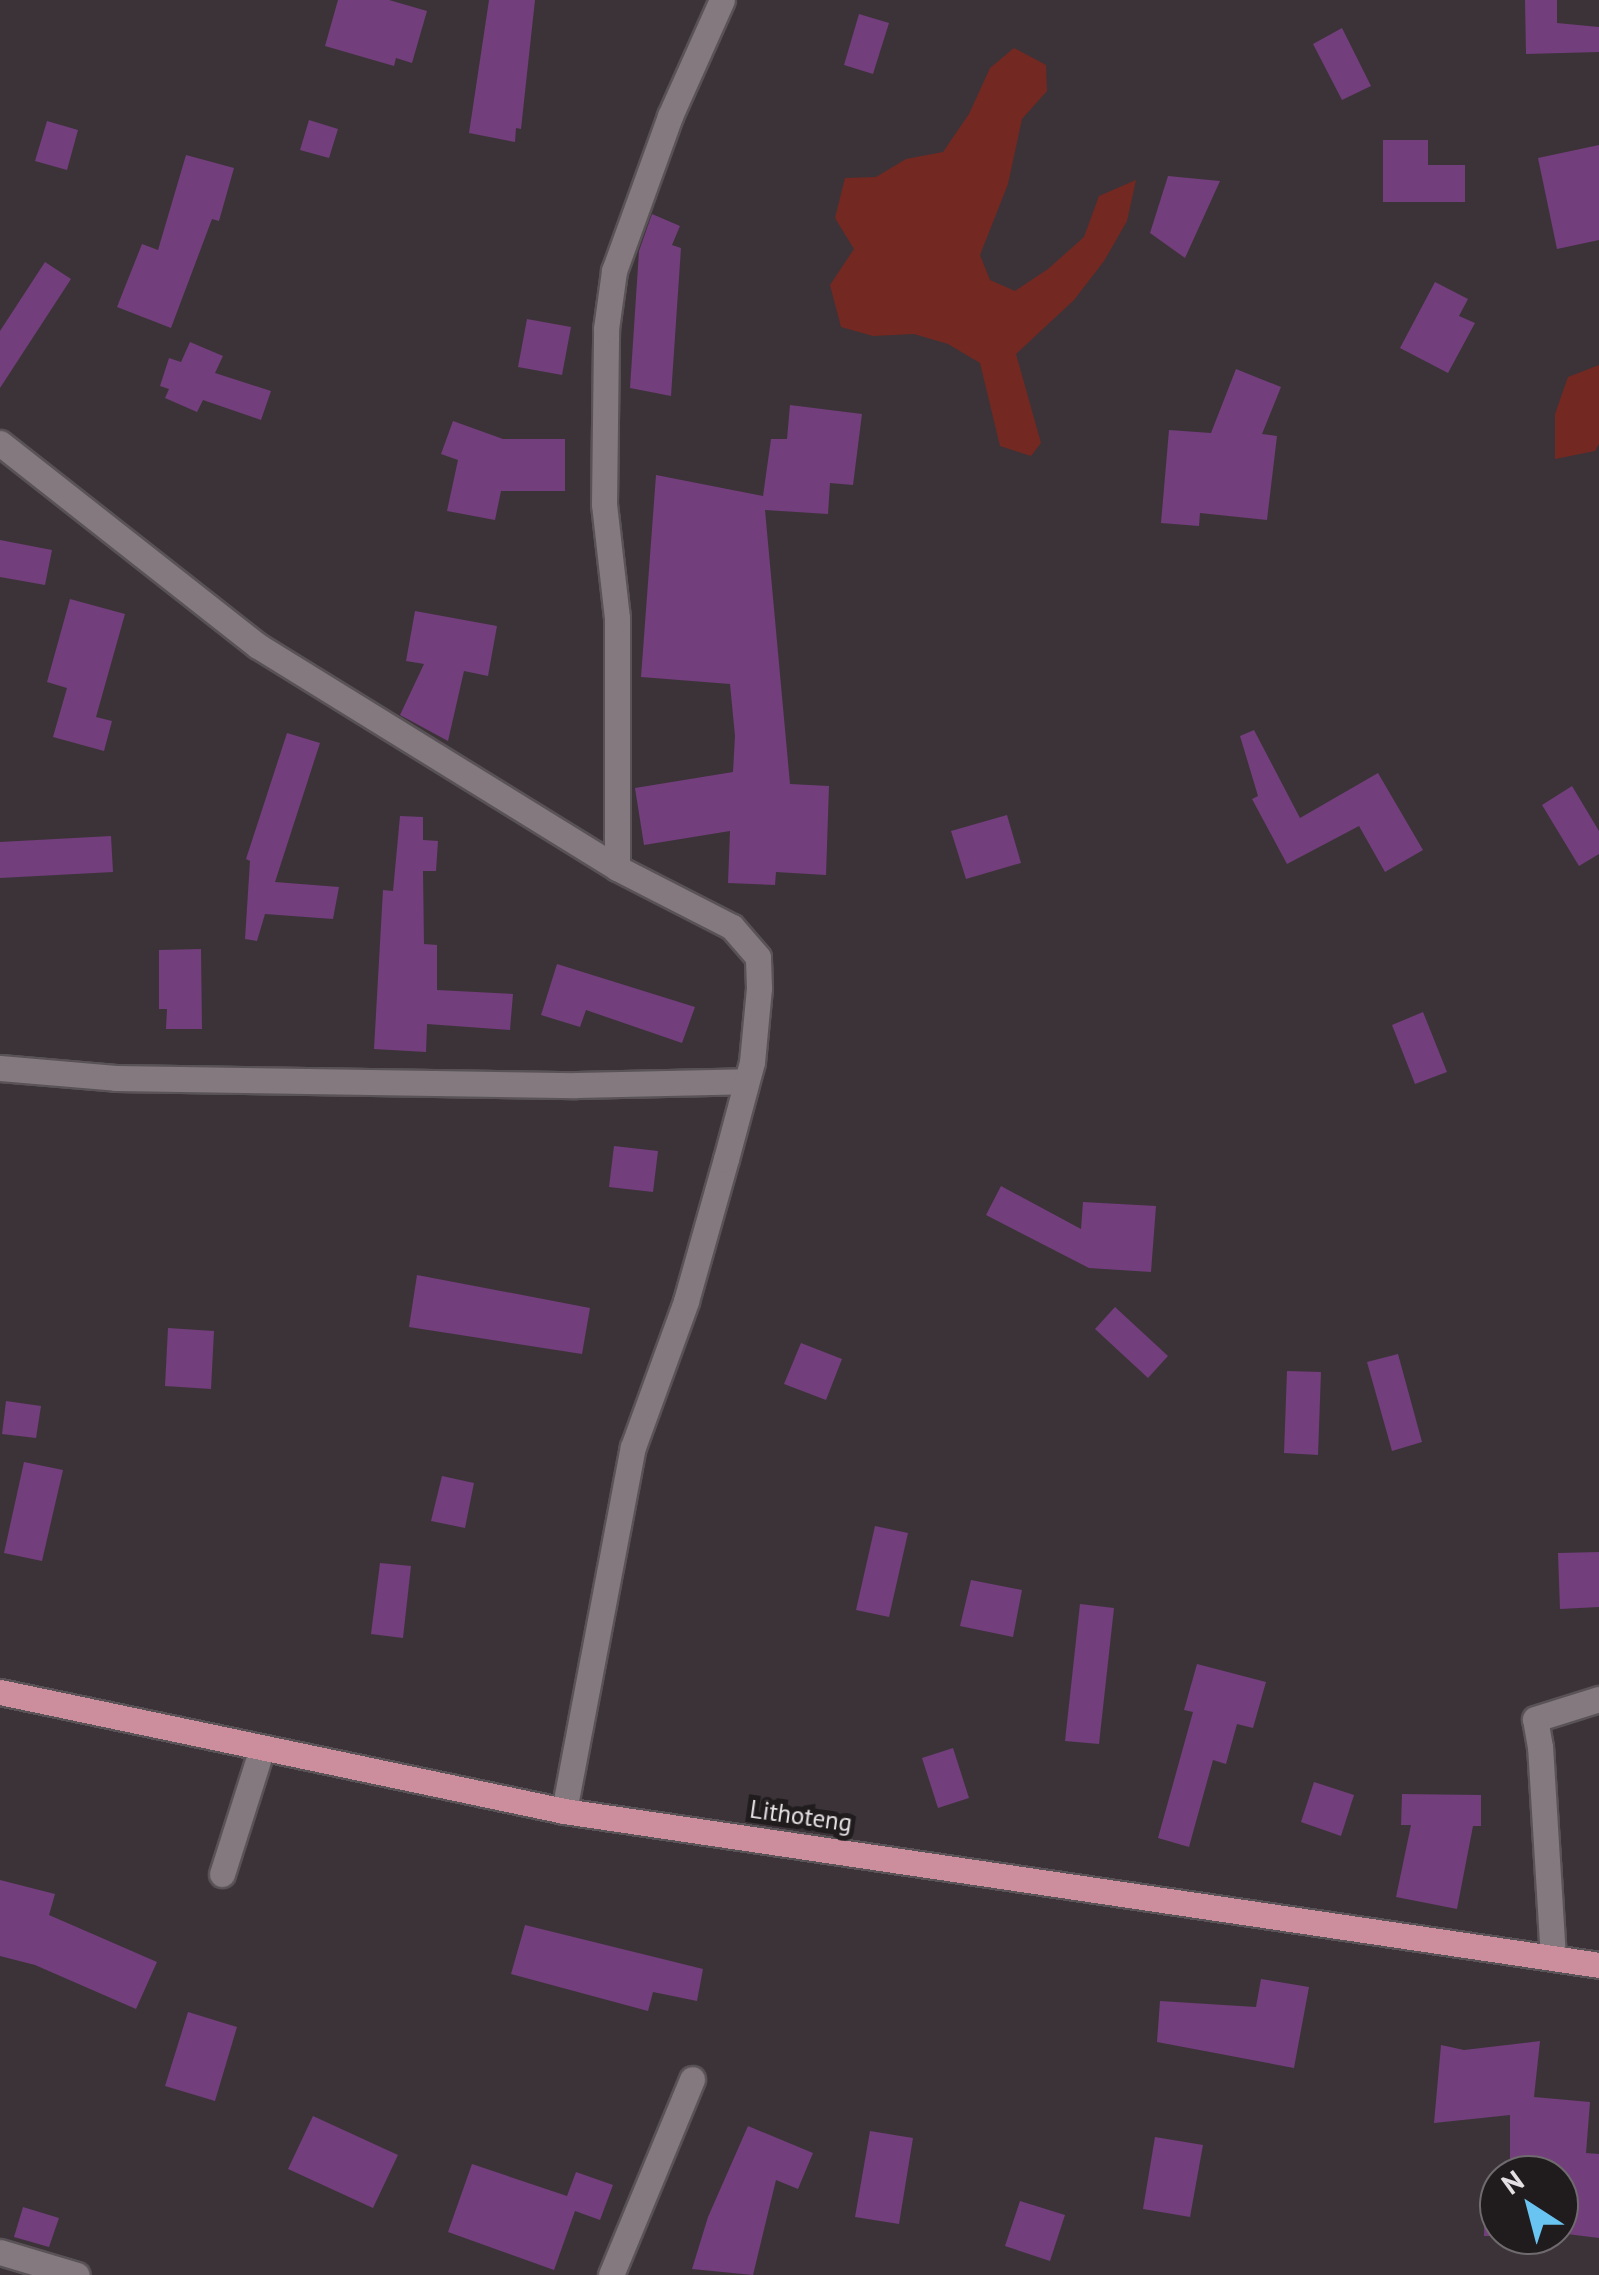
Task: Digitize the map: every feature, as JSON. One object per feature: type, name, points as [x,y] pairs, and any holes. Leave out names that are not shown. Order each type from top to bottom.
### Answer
[{"type":"main road","name":"Lithoteng","points":[[0,1692],[564,1811],[1599,1965]]},
{"type":"street","points":[[617,868],[617,618],[604,504],[606,328],[614,272],[670,116],[722,0]]},
{"type":"street","points":[[0,443],[258,646],[617,868],[732,927],[758,957],[757,1006],[746,1081],[686,1301],[633,1447],[564,1811]]},
{"type":"street","points":[[0,1068],[135,1078],[576,1085],[746,1081]]},
{"type":"street","points":[[1553,1958],[1540,1747],[1534,1719],[1599,1700]]},
{"type":"street","points":[[222,1874],[262,1748]]},
{"type":"street","points":[[611,2275],[692,2079]]},
{"type":"street","points":[[0,2252],[76,2275]]},
{"type":"shaded area","points":[[1014,48],[1046,65],[1047,91],[1022,119],[1008,184],[980,255],[990,280],[1015,291],[1048,269],[1084,237],[1099,196],[1136,180],[1127,221],[1104,261],[1074,300],[1016,354],[1041,443],[1031,456],[1000,446],[980,363],[948,344],[914,334],[873,336],[841,327],[830,285],[854,249],[835,218],[845,178],[876,177],[906,159],[943,152],[969,114],[990,68]]},
{"type":"shaded area","points":[[1599,365],[1599,444],[1595,451],[1555,459],[1555,414],[1568,377]]},
{"type":"building","points":[[338,0],[389,0],[427,11],[412,63],[396,58],[394,66],[325,46]]},
{"type":"building","points":[[489,0],[535,0],[521,129],[516,128],[515,142],[469,133]]},
{"type":"building","points":[[1525,0],[1557,0],[1557,23],[1599,27],[1599,52],[1526,54]]},
{"type":"building","points":[[859,14],[889,23],[873,74],[844,65]]},
{"type":"building","points":[[1342,28],[1371,86],[1342,100],[1313,44]]},
{"type":"building","points":[[309,120],[338,129],[329,158],[300,150]]},
{"type":"building","points":[[47,121],[78,130],[67,170],[35,161]]},
{"type":"building","points":[[1383,140],[1428,140],[1428,165],[1465,165],[1465,202],[1383,202]]},
{"type":"building","points":[[1599,145],[1599,240],[1557,249],[1538,158]]},
{"type":"building","points":[[186,155],[234,168],[219,221],[212,219],[171,328],[117,307],[142,244],[158,250]]},
{"type":"building","points":[[1168,176],[1220,181],[1185,258],[1150,233]]},
{"type":"building","points":[[652,214],[680,226],[672,245],[681,248],[671,396],[630,388],[639,251]]},
{"type":"building","points":[[45,262],[71,279],[0,388],[0,331]]},
{"type":"building","points":[[1435,282],[1468,299],[1459,316],[1475,323],[1448,373],[1400,348]]},
{"type":"building","points":[[527,319],[571,327],[562,375],[518,367]]},
{"type":"building","points":[[190,342],[223,356],[215,373],[271,391],[261,420],[203,400],[197,412],[165,398],[169,389],[160,386],[169,358],[181,362]]},
{"type":"building","points":[[1236,369],[1281,387],[1262,434],[1277,436],[1267,520],[1200,513],[1199,526],[1161,523],[1169,430],[1211,433]]},
{"type":"building","points":[[790,405],[862,414],[853,485],[830,483],[828,514],[765,510],[790,784],[829,786],[826,875],[776,872],[775,885],[728,883],[730,831],[644,845],[635,788],[733,772],[735,736],[730,684],[641,677],[656,475],[763,496],[771,439],[787,439]]},
{"type":"building","points":[[453,421],[503,439],[565,439],[565,491],[501,491],[495,520],[447,511],[458,460],[441,454]]},
{"type":"building","points":[[0,540],[52,550],[45,585],[0,577]]},
{"type":"building","points":[[70,599],[125,614],[96,717],[112,721],[104,751],[53,737],[67,688],[47,682]]},
{"type":"building","points":[[415,611],[497,626],[488,676],[464,671],[448,741],[400,715],[424,664],[406,661]]},
{"type":"building","points":[[1254,730],[1300,818],[1378,773],[1423,850],[1385,872],[1359,826],[1287,864],[1252,799],[1258,796],[1240,736]]},
{"type":"building","points":[[287,733],[320,743],[275,882],[339,887],[333,919],[265,914],[257,941],[245,939],[250,861],[246,859]]},
{"type":"building","points":[[1572,786],[1599,831],[1599,854],[1579,866],[1542,805]]},
{"type":"building","points":[[1007,815],[1021,863],[966,879],[951,831]]},
{"type":"building","points":[[400,816],[423,817],[423,840],[438,841],[436,871],[423,871],[424,944],[437,945],[437,990],[513,994],[510,1030],[427,1024],[426,1052],[374,1049],[383,890],[393,891]]},
{"type":"building","points":[[111,836],[113,872],[0,878],[0,842]]},
{"type":"building","points":[[201,949],[202,1029],[166,1029],[167,1009],[159,1009],[159,950]]},
{"type":"building","points":[[557,964],[695,1007],[682,1043],[586,1010],[580,1027],[541,1015]]},
{"type":"building","points":[[1423,1012],[1447,1072],[1415,1084],[1392,1025]]},
{"type":"building","points":[[614,1146],[658,1151],[653,1192],[609,1187]]},
{"type":"building","points":[[1001,1186],[1081,1229],[1083,1202],[1156,1206],[1151,1272],[1089,1268],[986,1215]]},
{"type":"building","points":[[417,1275],[590,1308],[582,1354],[409,1327]]},
{"type":"building","points":[[1115,1307],[1168,1356],[1148,1378],[1095,1329]]},
{"type":"building","points":[[168,1328],[214,1331],[211,1389],[165,1386]]},
{"type":"building","points":[[801,1343],[842,1359],[826,1400],[784,1384]]},
{"type":"building","points":[[1398,1354],[1422,1442],[1392,1451],[1367,1362]]},
{"type":"building","points":[[1287,1371],[1321,1372],[1318,1455],[1284,1453]]},
{"type":"building","points":[[6,1401],[41,1406],[36,1438],[2,1434]]},
{"type":"building","points":[[24,1462],[63,1470],[42,1561],[4,1553]]},
{"type":"building","points":[[442,1476],[474,1483],[465,1528],[431,1521]]},
{"type":"building","points":[[875,1526],[908,1533],[889,1617],[856,1610]]},
{"type":"building","points":[[1599,1552],[1599,1607],[1560,1609],[1558,1553]]},
{"type":"building","points":[[380,1563],[411,1566],[403,1638],[371,1634]]},
{"type":"building","points":[[971,1580],[1022,1590],[1013,1637],[960,1626]]},
{"type":"building","points":[[1080,1604],[1114,1608],[1099,1744],[1065,1741]]},
{"type":"building","points":[[1197,1664],[1266,1682],[1253,1728],[1237,1724],[1226,1764],[1213,1760],[1189,1847],[1158,1838],[1193,1712],[1184,1710]]},
{"type":"building","points":[[953,1748],[969,1798],[938,1808],[922,1758]]},
{"type":"building","points":[[1314,1782],[1354,1795],[1341,1836],[1301,1822]]},
{"type":"building","points":[[1402,1794],[1481,1795],[1481,1826],[1473,1826],[1457,1909],[1396,1897],[1411,1825],[1401,1825]]},
{"type":"building","points":[[0,1880],[55,1894],[49,1915],[157,1962],[136,2009],[35,1965],[0,1956]]},
{"type":"building","points":[[525,1925],[703,1969],[697,2001],[653,1992],[648,2011],[511,1974]]},
{"type":"building","points":[[1261,1979],[1309,1987],[1294,2068],[1157,2042],[1160,2001],[1256,2007]]},
{"type":"building","points":[[188,2012],[237,2027],[215,2101],[165,2086]]},
{"type":"building","points":[[1540,2041],[1534,2097],[1590,2102],[1586,2153],[1599,2154],[1599,2238],[1579,2236],[1579,2155],[1510,2155],[1510,2115],[1434,2123],[1441,2045],[1464,2050]]},
{"type":"building","points":[[313,2116],[398,2155],[373,2208],[288,2169]]},
{"type":"building","points":[[748,2126],[813,2153],[798,2189],[776,2180],[753,2275],[692,2269],[708,2217]]},
{"type":"building","points":[[870,2131],[913,2138],[899,2224],[855,2217]]},
{"type":"building","points":[[1155,2137],[1203,2145],[1190,2217],[1143,2209]]},
{"type":"building","points":[[472,2164],[567,2196],[576,2172],[613,2185],[600,2220],[575,2211],[554,2270],[448,2232]]},
{"type":"building","points":[[1020,2201],[1065,2215],[1050,2261],[1005,2246]]},
{"type":"building","points":[[23,2207],[59,2218],[49,2247],[14,2237]]}]
